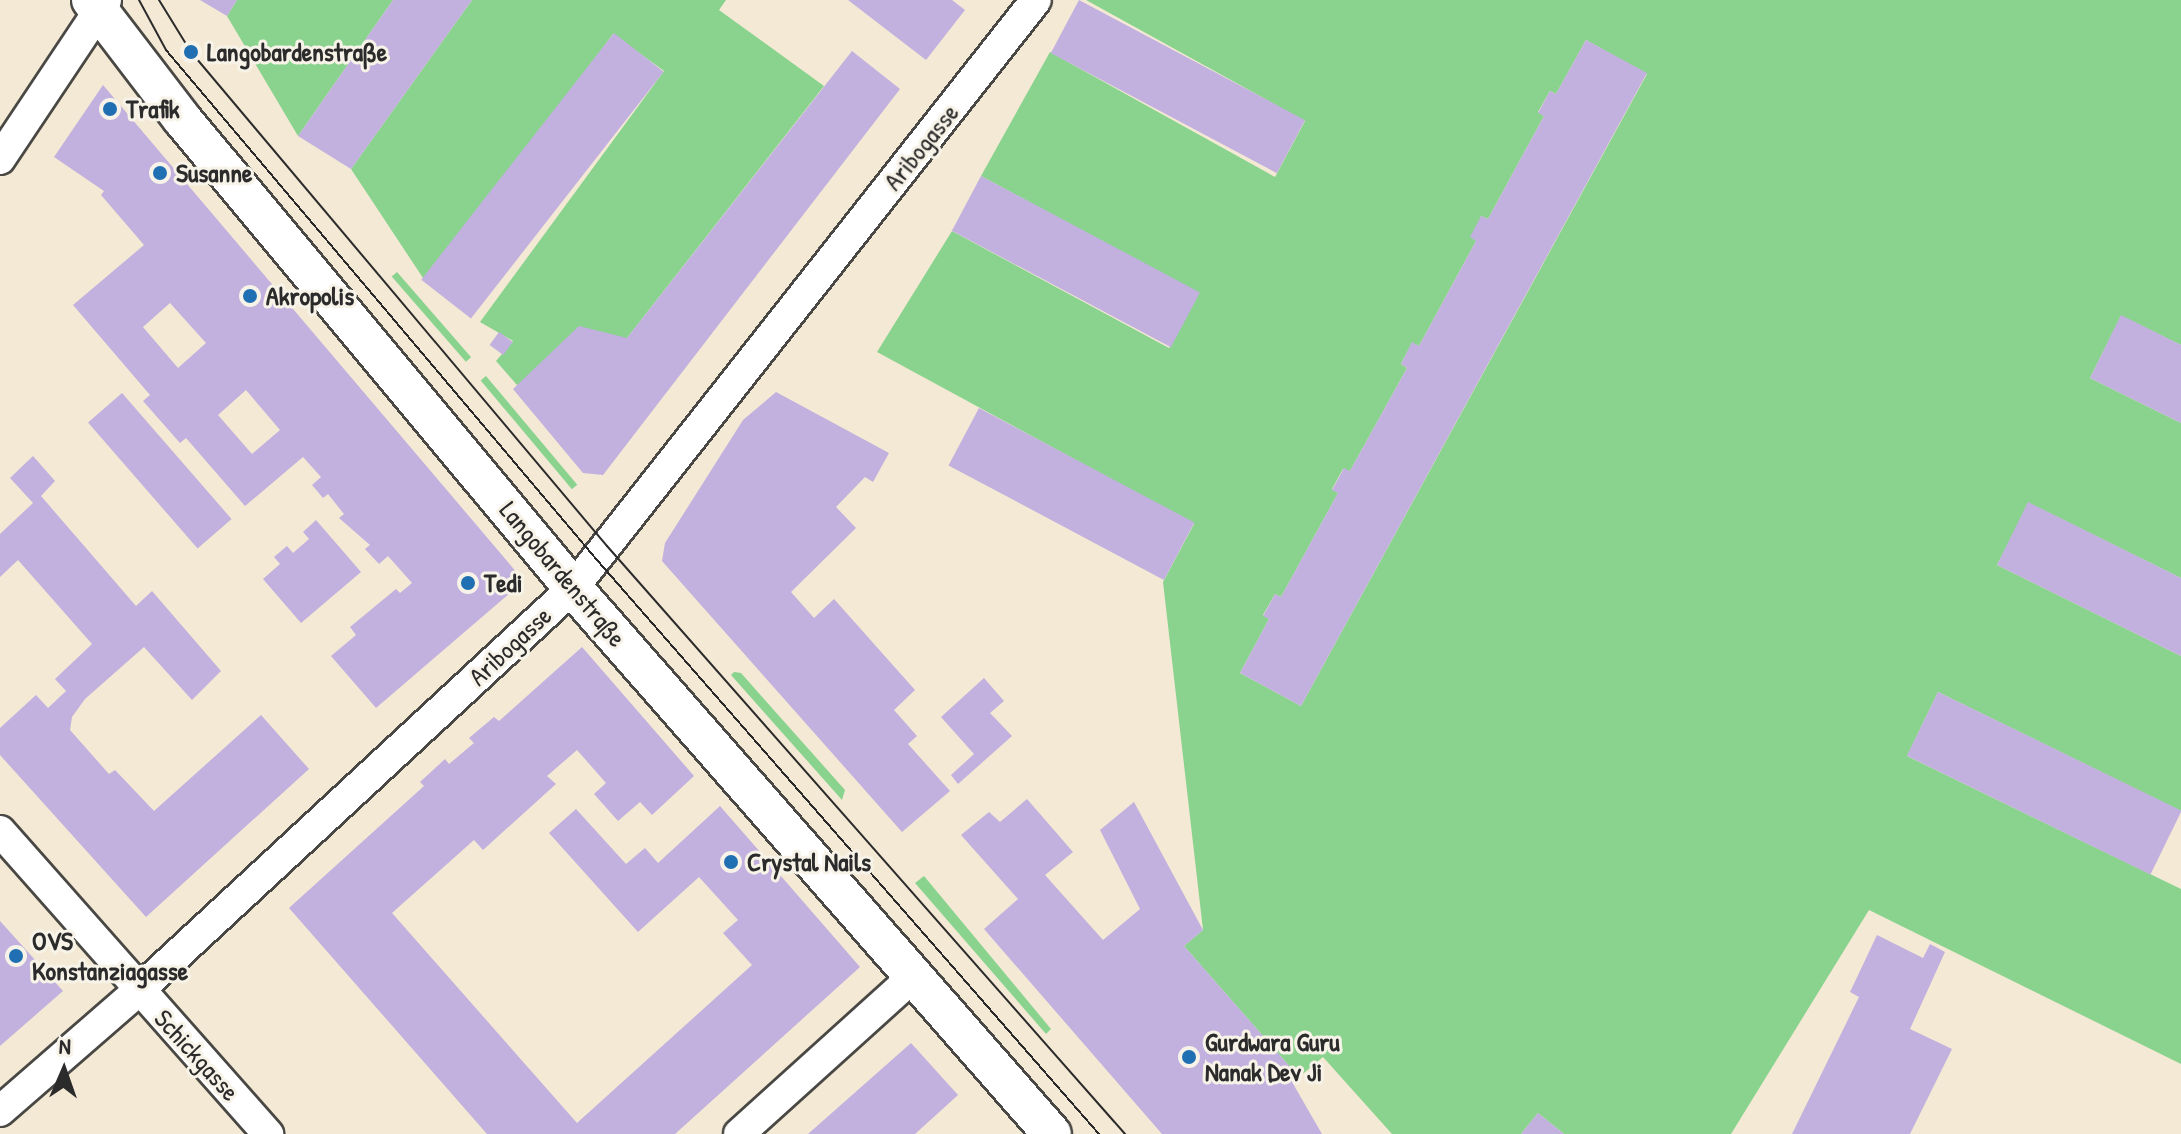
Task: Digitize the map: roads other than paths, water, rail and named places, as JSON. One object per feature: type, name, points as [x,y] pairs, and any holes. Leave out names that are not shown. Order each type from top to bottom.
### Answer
[{"type":"street","name":"Aribogasse","points":[[0,1111],[139,990],[573,588],[1028,3]]},
{"type":"street","name":"Langobardenstraße","points":[[99,4],[192,131],[573,588],[1052,1134]]},
{"type":"street","points":[[0,159],[99,4]]},
{"type":"street","name":"Schickgasse","points":[[0,831],[268,1134]]},
{"type":"street","points":[[739,1134],[913,977]]},
{"type":"tram line","points":[[139,0],[166,50],[597,560],[1099,1134]]},
{"type":"tram line","points":[[159,0],[191,52],[607,546],[1125,1134]]},
{"type":"place","name":"Langobardenstraße","points":[[191,52]]},
{"type":"place","name":"Trafik","points":[[110,109]]},
{"type":"place","name":"Susanne","points":[[160,173]]},
{"type":"place","name":"Akropolis","points":[[250,296]]},
{"type":"place","name":"Tedi","points":[[468,583]]},
{"type":"place","name":"Crystal Nails","points":[[731,862]]},
{"type":"place","name":"OVS Konstanziagasse","points":[[16,956]]},
{"type":"place","name":"Gurdwara Guru Nanak Dev Ji","points":[[1189,1057]]}]
